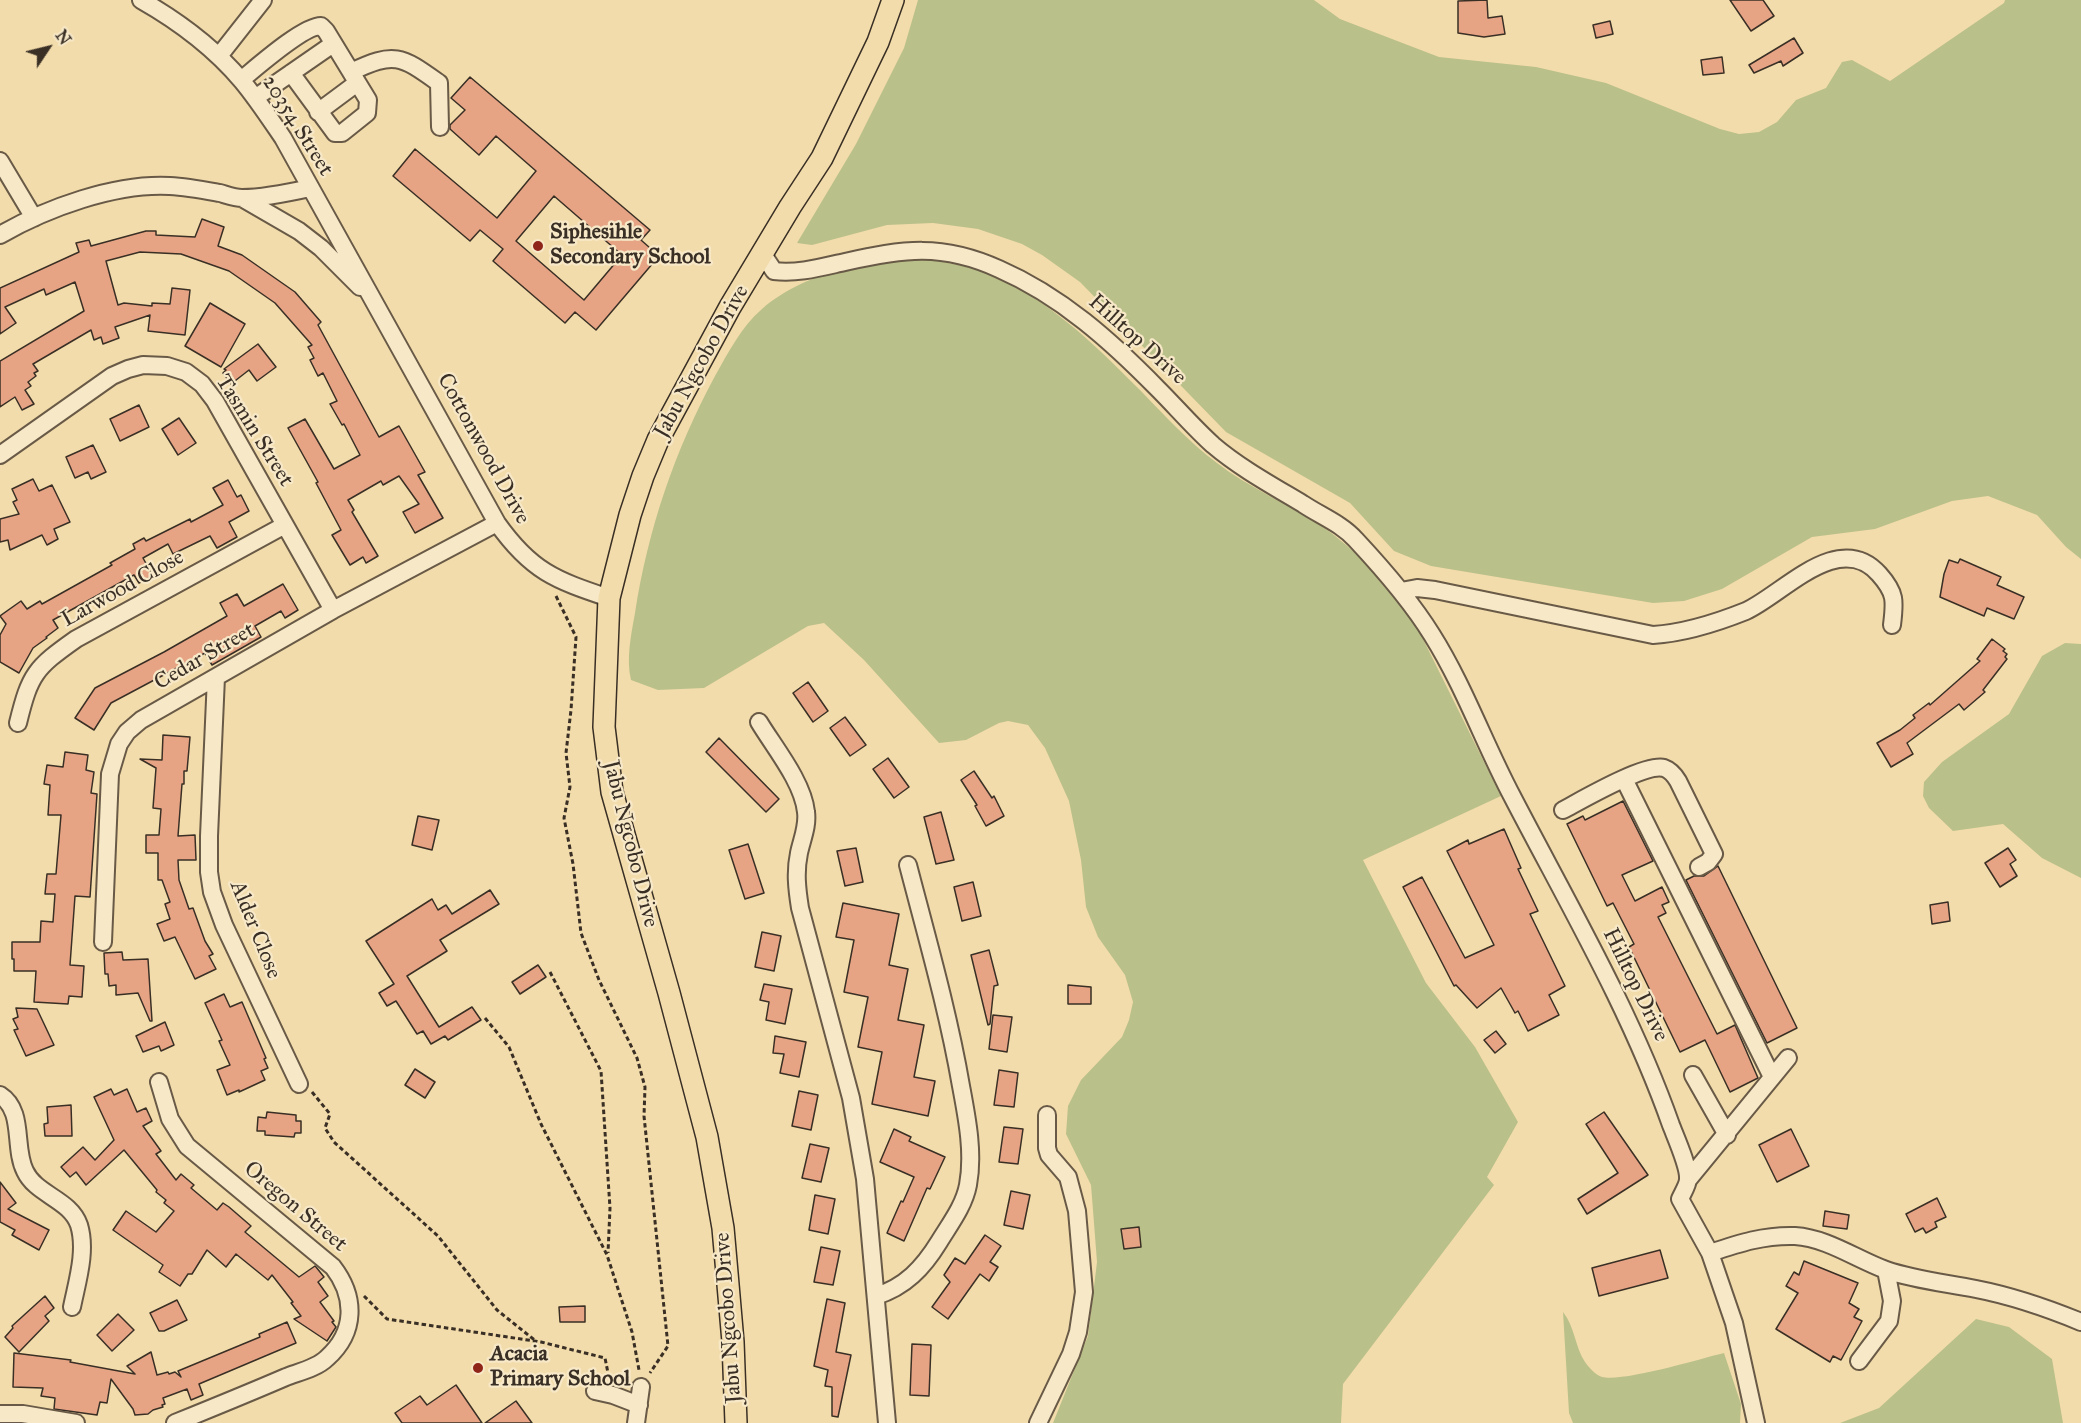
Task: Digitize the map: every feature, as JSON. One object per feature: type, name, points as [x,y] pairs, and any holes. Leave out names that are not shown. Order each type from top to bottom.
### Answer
[{"type":"main road","name":"Jabu Ngcobo Drive","points":[[736,1423],[733,1342],[723,1228],[707,1137],[612,792],[604,727],[609,597],[630,514],[658,440],[698,364],[762,253],[822,158],[873,52],[893,0]]},
{"type":"street","name":"20354 Street","points":[[141,0],[177,22],[219,56],[255,98],[283,138],[379,308]]},
{"type":"street","points":[[219,56],[262,0]]},
{"type":"street","points":[[241,80],[295,38],[316,26],[321,26],[368,100],[368,110],[363,117],[338,134],[329,128],[291,73]]},
{"type":"street","points":[[255,98],[333,44]]},
{"type":"street","points":[[318,112],[354,77],[380,59],[394,58],[412,64],[439,83],[440,127]]},
{"type":"street","points":[[0,161],[34,218]]},
{"type":"street","points":[[0,235],[75,201],[139,187],[195,188],[242,198],[310,188]]},
{"type":"street","points":[[242,198],[299,231],[348,274],[379,308]]},
{"type":"street","name":"Hilltop Drive","points":[[762,253],[774,271],[787,272],[889,252],[928,250],[959,255],[996,267],[1030,284],[1073,311],[1108,339],[1213,444],[1239,464],[1352,535],[1401,591],[1432,635],[1451,669],[1510,793],[1598,957],[1652,1072],[1683,1159],[1688,1180],[1680,1199],[1710,1253],[1734,1323],[1756,1423]]},
{"type":"street","name":"Cottonwood Drive","points":[[379,308],[497,523],[525,558],[555,578],[609,597]]},
{"type":"street","name":"Tasmin Street","points":[[0,455],[112,376],[143,365],[166,366],[186,372],[202,384],[214,401],[333,610]]},
{"type":"street","name":"Cedar Street","points":[[103,942],[110,774],[119,744],[127,732],[141,720],[216,676],[333,610],[497,523]]},
{"type":"street","name":"Larwood Close","points":[[18,723],[26,688],[45,661],[76,639],[285,525]]},
{"type":"street","points":[[1401,591],[1417,588],[1435,590],[1653,635],[1675,634],[1714,623],[1749,609],[1812,568],[1840,559],[1854,559],[1866,563],[1887,582],[1895,603],[1892,625]]},
{"type":"street","name":"Alder Close","points":[[216,676],[209,836],[209,872],[212,892],[224,925],[299,1084]]},
{"type":"street","points":[[759,722],[792,775],[803,798],[806,813],[805,831],[795,879],[800,908],[851,1098],[866,1179],[887,1423]]},
{"type":"street","points":[[1563,810],[1624,779],[1654,768],[1665,768],[1673,774],[1714,854],[1708,862],[1699,867]]},
{"type":"street","points":[[1624,779],[1772,1077]]},
{"type":"street","points":[[876,1296],[896,1289],[911,1278],[927,1260],[962,1204],[968,1187],[970,1166],[969,1131],[946,1007],[908,865]]},
{"type":"street","points":[[1688,1180],[1788,1058]]},
{"type":"street","points":[[1693,1075],[1726,1135]]},
{"type":"street","name":"Oregon Street","points":[[159,1082],[170,1119],[187,1146],[333,1268],[343,1280],[350,1306],[349,1323],[344,1336],[326,1359],[175,1423]]},
{"type":"street","points":[[0,1095],[7,1099],[14,1109],[21,1162],[26,1174],[75,1216],[81,1253],[72,1307]]},
{"type":"street","points":[[1038,1423],[1071,1354],[1078,1332],[1084,1292],[1077,1211],[1068,1177],[1049,1155],[1047,1115]]},
{"type":"street","points":[[1710,1253],[1752,1239],[1798,1236],[1827,1244],[1886,1270],[1939,1283],[1977,1289],[2042,1306],[2081,1322]]},
{"type":"street","points":[[1859,1361],[1888,1321],[1892,1300],[1886,1270]]},
{"type":"street","points":[[636,1423],[641,1387]]},
{"type":"street","points":[[595,1391],[639,1405]]},
{"type":"street","points":[[0,1414],[23,1414],[76,1423]]},
{"type":"path","points":[[555,578],[555,595],[576,637],[566,753],[570,787],[564,818],[573,864],[581,933],[599,980],[637,1058],[645,1087],[644,1116],[668,1346],[641,1387]]},
{"type":"path","points":[[550,972],[601,1071],[610,1208],[608,1255]]},
{"type":"path","points":[[485,1018],[509,1047],[541,1124],[608,1255],[632,1332],[641,1387]]},
{"type":"path","points":[[299,1084],[310,1090],[330,1113],[324,1128],[334,1142],[438,1236],[497,1310],[537,1342]]},
{"type":"path","points":[[347,1292],[365,1296],[387,1319],[537,1342],[605,1358],[613,1395]]},
{"type":"green space","points":[[918,0],[1314,0],[1340,19],[1439,57],[1536,67],[1606,83],[1720,129],[1739,134],[1759,132],[1777,122],[1796,100],[1826,88],[1842,62],[1852,60],[1890,81],[2004,3],[2005,0],[2081,0],[2081,559],[2066,547],[2037,515],[1988,496],[1952,501],[1875,529],[1812,537],[1722,589],[1684,601],[1653,603],[1431,566],[1394,551],[1350,503],[1226,432],[1080,282],[1022,244],[978,229],[933,223],[887,225],[812,245],[797,243],[856,144],[904,48]]},
{"type":"green space","points":[[910,259],[961,265],[978,270],[1024,292],[1086,338],[1207,455],[1241,480],[1319,524],[1347,546],[1384,583],[1416,625],[1501,796],[1363,860],[1426,983],[1475,1047],[1518,1122],[1487,1177],[1494,1185],[1343,1384],[1341,1423],[1053,1423],[1088,1336],[1097,1262],[1091,1185],[1066,1134],[1068,1106],[1081,1080],[1122,1037],[1133,1002],[1125,975],[1098,937],[1086,907],[1081,860],[1069,801],[1045,748],[1028,725],[1008,721],[999,723],[966,740],[939,743],[864,660],[824,623],[808,626],[704,688],[658,690],[631,680],[629,655],[631,638],[647,551],[655,521],[687,432],[715,376],[736,341],[762,309],[780,295],[802,284],[847,267]]},
{"type":"green space","points":[[2065,643],[2081,644],[2081,878],[2042,858],[2003,824],[1953,831],[1929,808],[1923,796],[1924,782],[1942,762],[2009,714],[2042,656]]},
{"type":"green space","points":[[1563,1312],[1585,1362],[1597,1375],[1602,1377],[1613,1378],[1644,1373],[1724,1353],[1741,1404],[1740,1423],[1573,1423],[1569,1413]]},
{"type":"green space","points":[[1976,1319],[2009,1327],[2052,1359],[2063,1423],[1840,1423],[1879,1408]]},
{"type":"building","points":[[1487,0],[1488,18],[1502,16],[1505,34],[1484,37],[1458,33],[1458,1]]},
{"type":"building","points":[[1730,0],[1763,0],[1774,16],[1751,31]]},
{"type":"building","points":[[1610,21],[1613,34],[1596,38],[1593,25]]},
{"type":"building","points":[[1794,38],[1803,53],[1783,66],[1781,61],[1754,73],[1749,65]]},
{"type":"building","points":[[1722,57],[1724,73],[1703,75],[1701,60]]},
{"type":"building","points":[[470,77],[650,230],[641,240],[659,256],[596,330],[575,312],[565,323],[493,261],[503,249],[480,230],[470,241],[393,176],[415,149],[497,218],[536,171],[496,136],[479,155],[450,129],[450,125],[465,110],[451,98]],"holes":[[[554,196],[622,255],[584,300],[516,241]]]},
{"type":"building","points":[[202,219],[224,227],[218,246],[242,255],[295,292],[321,322],[318,325],[379,437],[399,426],[425,472],[418,475],[443,518],[415,533],[403,512],[419,504],[399,476],[383,485],[381,481],[348,500],[354,510],[352,512],[378,556],[366,563],[363,557],[350,565],[332,535],[341,530],[288,428],[305,419],[334,469],[360,455],[344,424],[342,425],[330,404],[337,401],[323,373],[318,376],[310,360],[314,358],[308,347],[312,345],[275,303],[229,271],[181,254],[140,252],[106,261],[118,305],[124,303],[152,306],[152,303],[170,304],[172,288],[190,290],[185,335],[148,331],[150,315],[115,327],[119,338],[103,344],[101,337],[94,340],[91,330],[33,364],[38,371],[34,373],[36,376],[28,382],[31,386],[25,390],[34,404],[22,410],[15,397],[0,407],[0,361],[84,311],[75,282],[46,295],[44,289],[5,307],[16,323],[0,334],[0,288],[79,252],[76,243],[89,240],[91,246],[146,231],[156,231],[156,235],[195,237]]},
{"type":"building","points":[[210,303],[245,324],[221,367],[185,346]]},
{"type":"building","points":[[258,344],[276,367],[257,381],[249,370],[231,384],[223,373],[226,370],[224,369]]},
{"type":"building","points":[[139,405],[149,427],[120,441],[110,419]]},
{"type":"building","points":[[179,418],[196,443],[178,455],[162,429]]},
{"type":"building","points":[[93,445],[106,472],[91,479],[88,472],[75,478],[66,457]]},
{"type":"building","points":[[33,479],[39,491],[52,485],[70,522],[54,529],[58,539],[47,545],[42,535],[10,550],[8,540],[0,542],[0,519],[19,514],[13,502],[17,500],[12,489]]},
{"type":"building","points":[[228,480],[237,497],[241,495],[249,511],[229,522],[237,537],[217,548],[210,536],[173,554],[168,544],[143,558],[153,576],[139,583],[134,575],[53,620],[58,628],[33,648],[19,673],[0,662],[0,635],[6,624],[0,616],[21,601],[27,609],[40,601],[42,604],[112,565],[110,563],[135,549],[133,544],[144,538],[146,541],[190,519],[191,522],[223,505],[213,488]]},
{"type":"building","points":[[1960,559],[2001,577],[1997,585],[2024,597],[2014,619],[1987,608],[1984,616],[1940,597],[1949,560],[1958,563]]},
{"type":"building","points":[[283,584],[298,610],[285,618],[281,611],[255,626],[261,637],[212,665],[205,653],[111,703],[94,730],[75,718],[95,688],[227,616],[220,603],[237,594],[244,606]]},
{"type":"building","points":[[1992,639],[2005,649],[2003,651],[2007,654],[2005,657],[2007,659],[1983,690],[1985,692],[1964,710],[1959,704],[1907,743],[1913,754],[1891,767],[1877,743],[1900,730],[1915,718],[1913,715],[1929,703],[1930,705],[1980,661],[1977,659]]},
{"type":"building","points":[[808,682],[828,711],[813,722],[793,693]]},
{"type":"building","points":[[845,717],[866,745],[850,756],[830,728]]},
{"type":"building","points":[[163,735],[190,737],[187,771],[184,771],[184,784],[182,784],[178,836],[195,835],[196,860],[178,860],[179,880],[189,909],[193,908],[205,941],[213,954],[209,956],[216,969],[195,979],[175,937],[164,941],[157,924],[170,919],[165,904],[170,902],[162,880],[158,880],[158,853],[146,853],[146,835],[159,835],[161,809],[153,808],[156,768],[140,759],[162,760]]},
{"type":"building","points":[[719,738],[779,799],[766,812],[706,752]]},
{"type":"building","points":[[65,752],[88,755],[86,770],[94,772],[91,793],[97,794],[90,897],[75,896],[70,965],[84,966],[82,997],[69,996],[68,1004],[34,1002],[36,971],[14,971],[14,959],[12,959],[12,942],[40,942],[41,921],[53,922],[55,894],[45,894],[47,874],[56,874],[61,815],[48,815],[50,785],[44,784],[47,765],[63,767]]},
{"type":"building","points":[[888,758],[909,787],[894,798],[873,769]]},
{"type":"building","points":[[974,771],[992,798],[994,796],[1004,816],[986,826],[975,806],[977,805],[961,780]]},
{"type":"building","points":[[1623,801],[1653,861],[1622,875],[1635,901],[1662,887],[1669,902],[1662,905],[1666,913],[1658,917],[1717,1034],[1735,1025],[1758,1078],[1730,1092],[1705,1040],[1680,1052],[1629,947],[1634,944],[1613,903],[1607,906],[1567,824],[1583,816],[1585,820]]},
{"type":"building","points":[[941,812],[954,860],[936,864],[924,817]]},
{"type":"building","points":[[418,816],[439,820],[432,850],[412,845]]},
{"type":"building","points":[[1504,829],[1521,868],[1518,869],[1538,911],[1530,914],[1565,986],[1549,995],[1559,1015],[1528,1031],[1518,1011],[1515,1013],[1501,988],[1477,1008],[1456,985],[1454,986],[1403,887],[1422,877],[1465,958],[1494,945],[1447,851],[1468,840],[1469,844]]},
{"type":"building","points":[[748,844],[764,893],[745,899],[729,850]]},
{"type":"building","points":[[856,848],[863,882],[845,886],[837,851]]},
{"type":"building","points":[[2008,848],[2016,860],[2010,864],[2017,876],[2000,887],[1985,863]]},
{"type":"building","points":[[1718,866],[1797,1028],[1767,1043],[1686,880],[1694,876],[1704,876]]},
{"type":"building","points":[[973,882],[981,916],[962,921],[954,887]]},
{"type":"building","points":[[490,890],[499,904],[440,940],[447,951],[407,976],[439,1027],[472,1007],[481,1020],[448,1040],[445,1036],[431,1044],[423,1031],[417,1034],[396,1001],[387,1006],[379,993],[394,984],[366,941],[432,899],[438,910],[446,905],[452,914]]},
{"type":"building","points":[[1948,902],[1950,921],[1932,924],[1930,905]]},
{"type":"building","points":[[843,903],[899,914],[889,965],[908,969],[898,1020],[924,1025],[914,1077],[935,1081],[928,1116],[872,1104],[882,1052],[858,1047],[868,997],[844,992],[854,940],[836,937]]},
{"type":"building","points":[[762,932],[781,936],[774,971],[755,967]]},
{"type":"building","points":[[989,950],[998,985],[994,986],[990,1024],[988,1025],[971,955]]},
{"type":"building","points":[[122,952],[123,960],[148,959],[152,1021],[138,993],[116,995],[116,985],[109,986],[108,974],[105,974],[104,953]]},
{"type":"building","points":[[538,965],[546,977],[520,994],[512,982]]},
{"type":"building","points":[[764,984],[792,989],[785,1024],[766,1020],[769,1002],[760,1000]]},
{"type":"building","points":[[1068,985],[1091,987],[1091,1004],[1068,1004]]},
{"type":"building","points":[[224,994],[230,1007],[242,1002],[266,1058],[264,1059],[268,1068],[261,1071],[265,1080],[227,1095],[217,1070],[230,1065],[219,1041],[222,1040],[205,1003]]},
{"type":"building","points":[[16,1008],[37,1009],[54,1045],[26,1056],[14,1030],[18,1029],[13,1019],[18,1017]]},
{"type":"building","points":[[993,1015],[1012,1017],[1007,1052],[989,1049]]},
{"type":"building","points":[[165,1022],[174,1045],[161,1051],[159,1046],[143,1052],[136,1036]]},
{"type":"building","points":[[1496,1031],[1506,1044],[1495,1053],[1484,1040]]},
{"type":"building","points":[[775,1036],[806,1042],[799,1077],[780,1073],[784,1054],[773,1053]]},
{"type":"building","points":[[415,1069],[435,1082],[425,1098],[405,1085]]},
{"type":"building","points":[[999,1070],[1018,1073],[1014,1107],[994,1105]]},
{"type":"building","points":[[111,1089],[114,1095],[127,1089],[137,1112],[146,1108],[152,1121],[143,1126],[161,1151],[156,1154],[176,1180],[181,1174],[194,1185],[191,1188],[217,1210],[223,1203],[229,1207],[251,1226],[245,1232],[299,1277],[316,1267],[324,1277],[318,1282],[328,1296],[320,1302],[336,1327],[327,1341],[294,1319],[301,1316],[272,1275],[268,1280],[236,1254],[226,1267],[207,1250],[192,1274],[188,1274],[180,1286],[159,1272],[163,1265],[113,1230],[126,1211],[156,1232],[174,1211],[164,1203],[166,1200],[156,1192],[157,1190],[124,1150],[86,1185],[76,1172],[70,1177],[61,1167],[83,1147],[95,1160],[114,1140],[94,1097]]},
{"type":"building","points":[[799,1091],[818,1095],[811,1130],[792,1126]]},
{"type":"building","points":[[71,1105],[72,1136],[45,1136],[44,1124],[48,1123],[47,1107]]},
{"type":"building","points":[[267,1112],[296,1115],[296,1121],[301,1121],[301,1133],[295,1133],[294,1137],[265,1135],[265,1131],[257,1131],[258,1117],[266,1118]]},
{"type":"building","points":[[1604,1112],[1648,1175],[1587,1214],[1578,1199],[1618,1173],[1586,1124]]},
{"type":"building","points":[[1004,1127],[1023,1129],[1018,1164],[999,1162]]},
{"type":"building","points":[[894,1129],[911,1137],[909,1141],[945,1157],[930,1189],[927,1188],[904,1241],[887,1233],[914,1177],[880,1162]]},
{"type":"building","points":[[1791,1129],[1809,1166],[1777,1182],[1759,1145]]},
{"type":"building","points":[[810,1144],[829,1148],[821,1182],[802,1178]]},
{"type":"building","points":[[0,1182],[16,1203],[8,1209],[49,1230],[39,1250],[12,1235],[15,1230],[0,1222]]},
{"type":"building","points":[[1011,1191],[1030,1195],[1023,1229],[1004,1225]]},
{"type":"building","points":[[815,1195],[835,1199],[828,1234],[809,1230]]},
{"type":"building","points":[[1937,1198],[1946,1217],[1935,1222],[1937,1227],[1926,1233],[1923,1228],[1915,1232],[1906,1214]]},
{"type":"building","points":[[1825,1211],[1849,1215],[1847,1229],[1823,1226]]},
{"type":"building","points":[[1139,1227],[1141,1247],[1124,1249],[1121,1229]]},
{"type":"building","points":[[985,1235],[1001,1246],[990,1262],[998,1267],[989,1281],[980,1274],[948,1319],[932,1307],[950,1282],[944,1275],[955,1258],[965,1264]]},
{"type":"building","points":[[821,1247],[840,1251],[833,1285],[814,1282]]},
{"type":"building","points":[[1660,1250],[1668,1278],[1599,1296],[1592,1268]]},
{"type":"building","points":[[1804,1261],[1858,1283],[1849,1303],[1859,1309],[1854,1317],[1862,1321],[1841,1360],[1833,1356],[1830,1362],[1776,1329],[1798,1293],[1786,1286],[1794,1272],[1799,1275]]},
{"type":"building","points":[[45,1296],[54,1308],[45,1316],[49,1321],[19,1352],[5,1337],[13,1328],[12,1326]]},
{"type":"building","points":[[827,1299],[845,1303],[836,1352],[851,1355],[838,1417],[832,1416],[832,1387],[825,1386],[828,1370],[814,1366]]},
{"type":"building","points":[[177,1300],[187,1320],[164,1331],[159,1331],[150,1313]]},
{"type":"building","points":[[585,1306],[585,1322],[560,1322],[559,1307]]},
{"type":"building","points":[[118,1314],[134,1330],[112,1351],[97,1335]]},
{"type":"building","points":[[287,1322],[296,1343],[199,1384],[203,1395],[191,1400],[187,1389],[163,1398],[165,1404],[162,1405],[163,1407],[148,1414],[135,1415],[111,1379],[107,1403],[100,1402],[97,1415],[54,1409],[55,1398],[41,1396],[43,1388],[13,1387],[14,1353],[71,1360],[70,1362],[135,1374],[127,1366],[151,1352],[157,1375],[175,1372],[181,1377],[178,1371],[260,1337],[259,1334]]},
{"type":"building","points":[[912,1344],[931,1345],[929,1396],[910,1395]]},
{"type":"building","points":[[456,1385],[482,1423],[402,1423],[395,1413],[420,1396],[427,1405]]},
{"type":"building","points":[[516,1401],[532,1423],[485,1423]]},
{"type":"place","name":"Siphesihle Secondary School","points":[[538,246]]},
{"type":"place","name":"Acacia Primary School","points":[[478,1368]]}]
